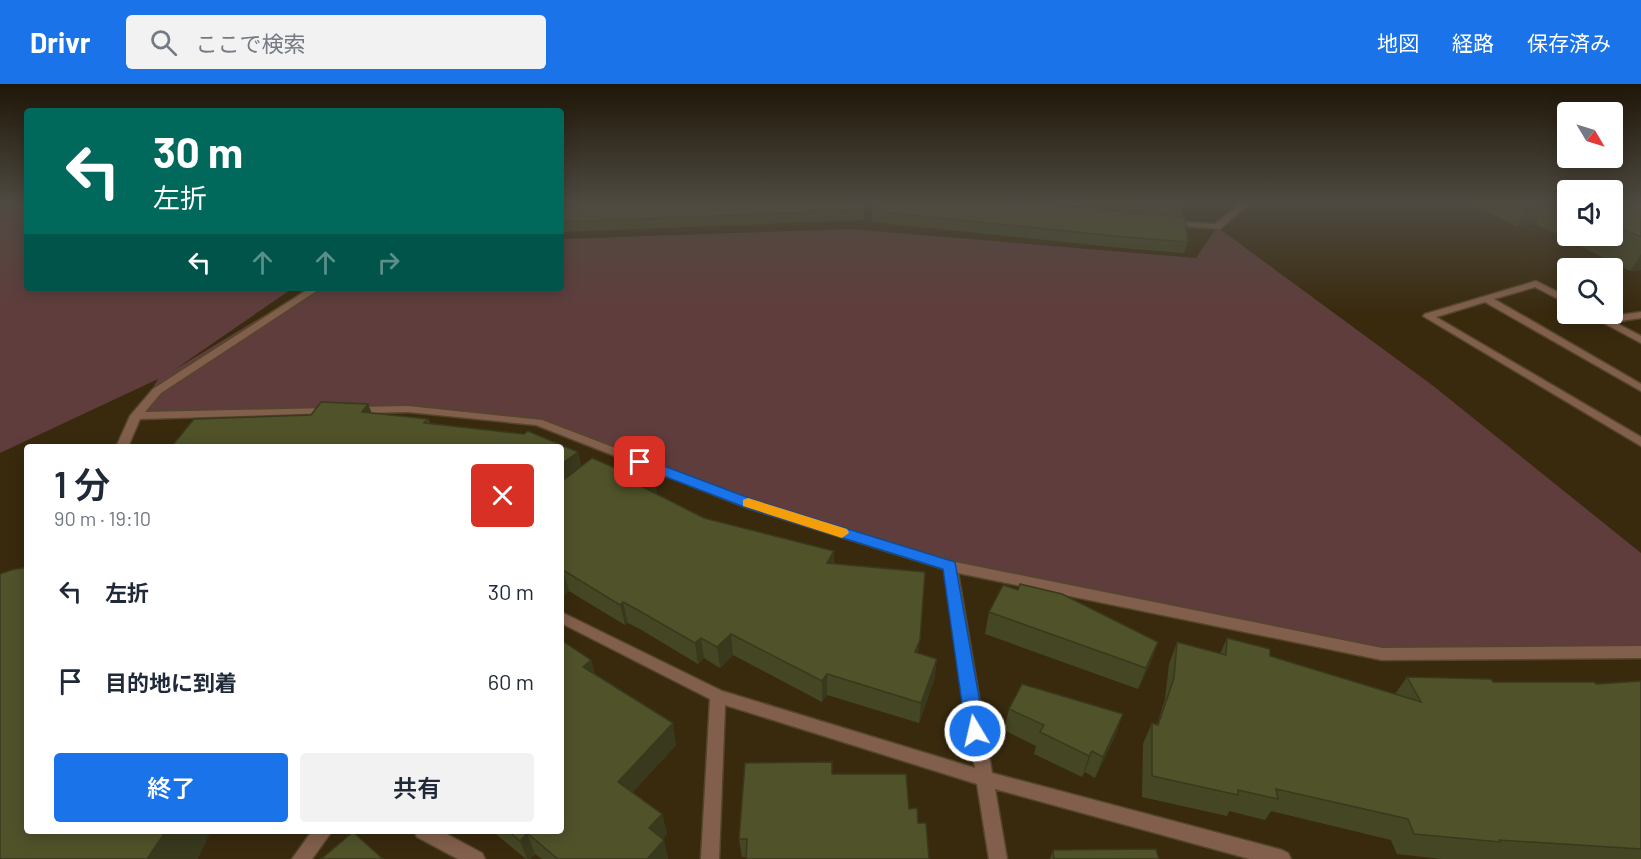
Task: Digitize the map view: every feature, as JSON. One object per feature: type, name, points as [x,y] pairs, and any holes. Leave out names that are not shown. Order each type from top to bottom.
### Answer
[{"type":"street","points":[[1557,295],[1536,284],[1428,316],[1641,442]]},
{"type":"street","points":[[123,444],[136,416],[157,391],[311,291]]},
{"type":"street","points":[[1486,299],[1641,388]]},
{"type":"street","points":[[1623,317],[1641,315]]},
{"type":"street","points":[[1611,324],[1641,340]]},
{"type":"street","points":[[136,416],[408,409],[538,422],[752,504],[950,566],[1382,654],[1641,652]]},
{"type":"street","points":[[601,465],[617,453]]},
{"type":"street","points":[[950,566],[998,859]]},
{"type":"street","points":[[564,619],[718,696],[983,778],[1282,859]]},
{"type":"street","points":[[710,859],[718,696]]},
{"type":"street","points":[[301,859],[321,834]]},
{"type":"street","points":[[429,834],[476,859]]},
{"type":"shaded area","points":[[0,240],[24,240],[24,291],[289,291],[174,370],[304,291],[564,291],[564,240],[983,240],[1196,258],[1208,240],[1235,240],[1432,385],[1641,553],[1641,652],[1382,654],[950,566],[752,505],[538,422],[408,409],[136,416],[158,379],[0,453]]},
{"type":"building","points":[[321,402],[368,404],[362,412],[428,419],[424,423],[524,434],[528,431],[559,444],[173,444],[194,419],[311,415]]},
{"type":"building","points":[[564,446],[578,452],[564,462]]},
{"type":"building","points":[[592,458],[615,468],[624,461],[654,476],[641,486],[704,518],[834,551],[827,563],[925,572],[920,640],[915,652],[937,659],[921,703],[827,674],[822,681],[731,634],[717,647],[701,638],[695,643],[623,602],[620,605],[564,571],[564,480]]},
{"type":"building","points":[[24,568],[24,834],[164,834],[147,859],[0,859],[0,574]]},
{"type":"building","points":[[1020,584],[1062,594],[1158,642],[1146,668],[989,612],[1003,585],[1018,590]]},
{"type":"building","points":[[1227,638],[1270,649],[1270,656],[1421,702],[1407,677],[1491,679],[1493,682],[1594,682],[1596,684],[1641,681],[1641,849],[1499,840],[1500,842],[1414,834],[1408,819],[1276,789],[1278,799],[1238,790],[1238,795],[1152,776],[1152,723],[1158,725],[1174,678],[1177,642],[1226,655]]},
{"type":"building","points":[[564,642],[591,660],[583,667],[673,723],[618,782],[662,814],[649,828],[664,840],[647,859],[558,859],[528,834],[564,834]]},
{"type":"building","points":[[1022,684],[1123,714],[1103,757],[1092,751],[1089,756],[1040,732],[1044,725],[1009,709]]},
{"type":"building","points":[[832,762],[832,774],[906,774],[909,809],[917,808],[918,823],[926,823],[929,859],[746,859],[747,839],[739,839],[745,763]]},
{"type":"building","points":[[351,834],[355,834],[383,859],[321,859]]},
{"type":"building","points":[[512,834],[526,834],[520,841]]},
{"type":"building","points":[[1156,849],[1159,859],[1054,859],[1053,850]]},
{"type":"slow traffic","points":[[748,503],[842,533]]},
{"type":"route","points":[[640,462],[752,504],[950,566],[975,731]]}]
